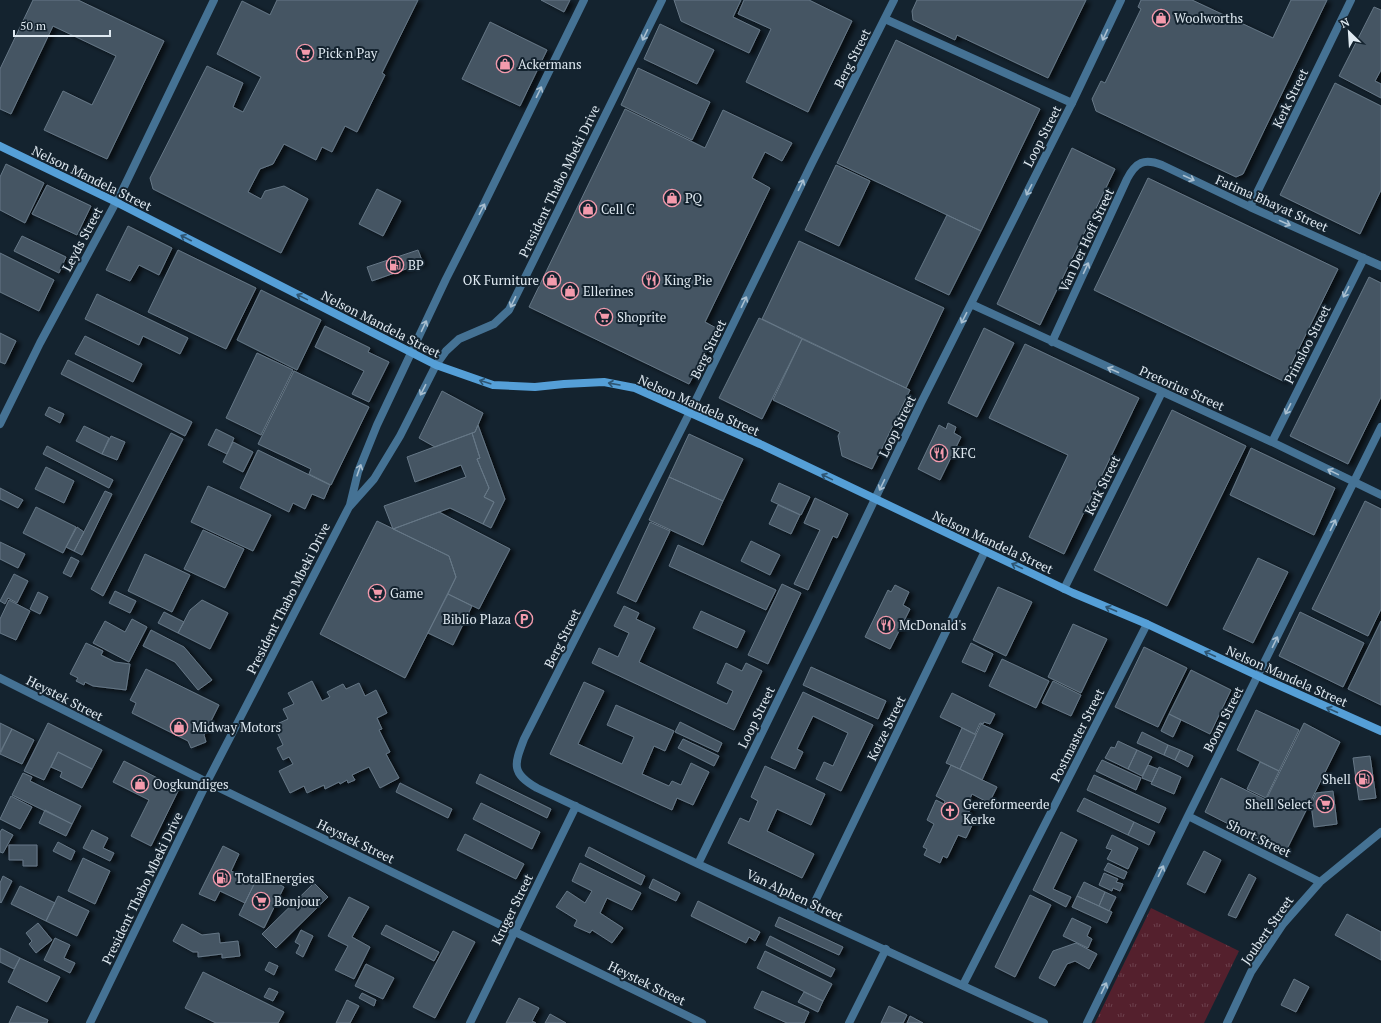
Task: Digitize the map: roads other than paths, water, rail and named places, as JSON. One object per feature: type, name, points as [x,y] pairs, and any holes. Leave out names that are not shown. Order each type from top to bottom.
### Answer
[{"type":"main road","name":"Nelson Mandela Street","points":[[0,146],[116,202],[436,365],[493,385],[535,387],[604,382],[635,388],[690,412],[1064,589],[1147,624],[1381,731]]},
{"type":"street","name":"Leyds Street","points":[[0,424],[40,343],[116,202],[214,0]]},
{"type":"street","name":"President Thabo Mbeki Drive","points":[[90,1023],[207,782],[349,507],[358,472],[374,432],[446,279],[584,0]]},
{"type":"street","name":"President Thabo Mbeki Drive","points":[[349,507],[374,479],[400,436],[436,365],[446,351],[459,339],[494,324],[509,310],[662,0]]},
{"type":"street","name":"Berg Street","points":[[537,788],[525,781],[518,773],[516,762],[524,739],[690,412],[894,0]]},
{"type":"street","name":"Loop Street","points":[[698,864],[921,403],[1072,103],[1121,0]]},
{"type":"street","name":"Kerk Street","points":[[1250,207],[1352,0]]},
{"type":"street","points":[[885,19],[1072,103]]},
{"type":"street","name":"Van Der Hoff Street","points":[[1052,342],[1129,175],[1140,163],[1146,161],[1153,162]]},
{"type":"street","name":"Fatima Bhayat Street","points":[[1153,162],[1381,266]]},
{"type":"street","name":"Prinsloo Street","points":[[1272,442],[1364,258]]},
{"type":"street","name":"Pretorius Street","points":[[971,304],[1272,442],[1381,495]]},
{"type":"street","name":"Kerk Street","points":[[1064,589],[1162,392]]},
{"type":"street","name":"Boom Street","points":[[1087,1023],[1381,427]]},
{"type":"street","name":"Kotze Street","points":[[809,914],[985,551]]},
{"type":"street","name":"Postmaster Street","points":[[963,985],[1147,624]]},
{"type":"street","name":"Heystek Street","points":[[0,678],[207,782],[702,1023]]},
{"type":"street","name":"Van Alphen Street","points":[[537,788],[698,864],[886,949],[1044,1023]]},
{"type":"street","name":"Kruger Street","points":[[470,1023],[576,806]]},
{"type":"street","name":"Short Street","points":[[1188,816],[1320,882]]},
{"type":"street","name":"Joubert Street","points":[[1226,1023],[1251,972],[1283,924],[1320,882],[1381,832]]},
{"type":"street","points":[[849,1023],[886,949]]},
{"type":"place","name":"Woolworths","points":[[1161,18]]},
{"type":"place","name":"Pick n Pay","points":[[305,53]]},
{"type":"place","name":"Ackermans","points":[[505,64]]},
{"type":"place","name":"PQ","points":[[672,198]]},
{"type":"place","name":"Cell C","points":[[588,209]]},
{"type":"place","name":"BP","points":[[395,265]]},
{"type":"place","name":"OK Furniture","points":[[552,280]]},
{"type":"place","name":"King Pie","points":[[651,280]]},
{"type":"place","name":"Ellerines","points":[[570,291]]},
{"type":"place","name":"Shoprite","points":[[604,317]]},
{"type":"place","name":"KFC","points":[[939,453]]},
{"type":"place","name":"Game","points":[[377,593]]},
{"type":"place","name":"Biblio Plaza","points":[[524,619]]},
{"type":"place","name":"McDonald's","points":[[886,625]]},
{"type":"place","name":"Midway Motors","points":[[179,727]]},
{"type":"place","name":"Shell","points":[[1364,779]]},
{"type":"place","name":"Oogkundiges","points":[[140,784]]},
{"type":"place","name":"Shell Select","points":[[1325,804]]},
{"type":"place","name":"Gereformeerde Kerke","points":[[950,811]]},
{"type":"place","name":"TotalEnergies","points":[[222,878]]},
{"type":"place","name":"Bonjour","points":[[261,901]]}]
